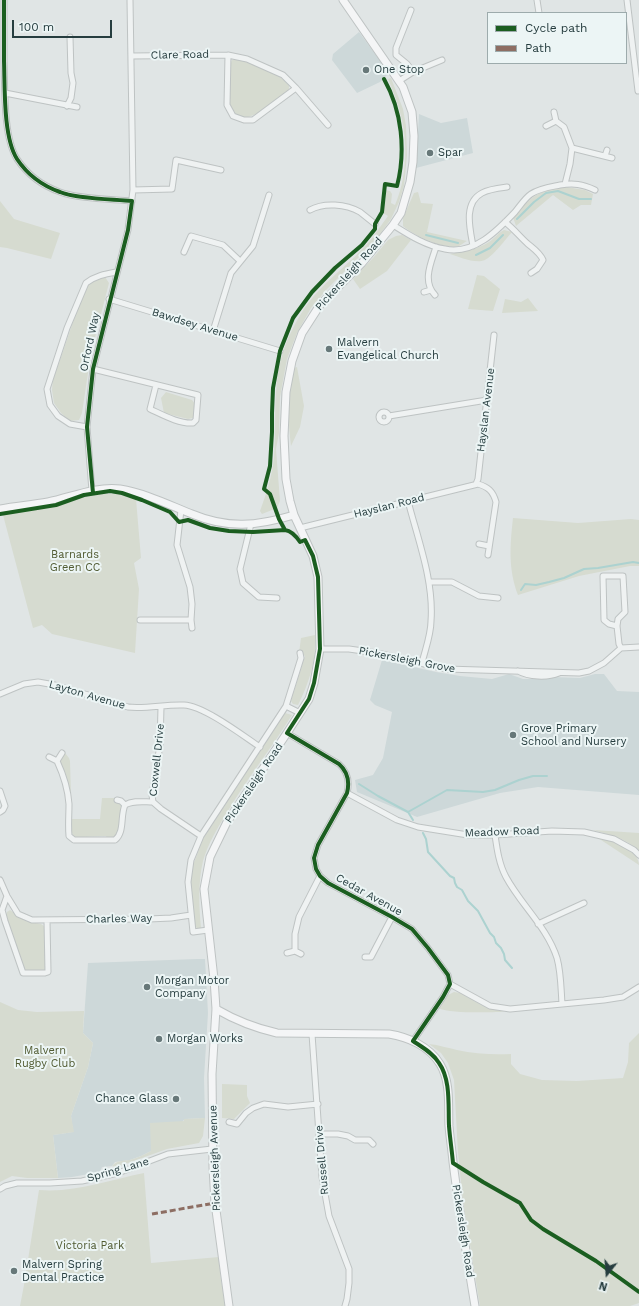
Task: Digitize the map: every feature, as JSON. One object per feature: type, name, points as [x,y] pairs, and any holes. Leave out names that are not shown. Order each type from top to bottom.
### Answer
[{"type":"street","points":[[4,0],[2,40],[7,124],[12,147],[17,158],[34,177],[44,185],[60,192],[75,195],[132,200]]},
{"type":"street","name":"Orford Way","points":[[92,491],[87,427],[93,369],[109,299],[128,230],[133,190],[130,0]]},
{"type":"street","name":"Pickersleigh Road","points":[[342,0],[399,81],[412,112],[414,136],[413,162],[410,182],[401,213],[362,263],[320,305],[302,333],[292,361],[286,392],[284,436],[286,479],[294,515],[313,556],[318,577],[320,649],[314,683],[309,699],[227,822],[210,857],[204,889],[216,1009],[241,1022],[264,1030],[288,1034],[389,1034],[402,1036],[413,1041],[429,1052],[439,1062],[444,1072],[448,1090],[449,1127],[456,1188],[475,1306]]},
{"type":"street","points":[[537,0],[539,12]]},
{"type":"street","points":[[627,0],[638,90]]},
{"type":"street","points":[[411,10],[396,48],[396,55],[407,64],[413,72]]},
{"type":"street","points":[[67,106],[72,94],[73,83],[71,73],[72,61],[70,37]]},
{"type":"street","points":[[228,55],[227,105],[233,116],[244,120],[253,120],[262,115],[296,88]]},
{"type":"street","name":"Clare Road","points":[[131,56],[228,55],[247,58],[283,75],[328,125]]},
{"type":"street","points":[[399,81],[413,72],[442,60]]},
{"type":"street","points":[[5,93],[77,107]]},
{"type":"street","points":[[554,112],[556,121],[564,127],[572,148],[565,184]]},
{"type":"street","points":[[546,126],[556,121]]},
{"type":"street","points":[[572,148],[606,153],[612,158]]},
{"type":"street","points":[[133,190],[172,189],[176,160],[221,170]]},
{"type":"street","points":[[393,225],[408,235],[436,247],[446,250],[458,250],[484,241],[505,222],[531,194],[544,188],[573,183],[587,186],[595,190]]},
{"type":"street","points":[[473,246],[469,210],[478,196],[483,192],[507,187]]},
{"type":"street","points":[[213,331],[231,273],[253,246],[269,195]]},
{"type":"street","points":[[310,210],[317,206],[339,205],[358,211],[375,224]]},
{"type":"street","points":[[505,222],[541,256],[543,260],[537,269],[531,273]]},
{"type":"street","points":[[184,252],[191,236],[223,245],[240,261]]},
{"type":"street","points":[[435,295],[431,290],[427,274],[436,247]]},
{"type":"street","name":"Orford Way","points":[[87,427],[70,424],[58,416],[50,405],[47,389],[67,328],[86,283],[92,278],[116,272]]},
{"type":"street","points":[[424,292],[431,290]]},
{"type":"street","name":"Bawdsey Avenue","points":[[109,299],[280,351]]},
{"type":"street","name":"Hayslan Avenue","points":[[477,484],[494,335]]},
{"type":"street","points":[[93,369],[156,384],[198,395],[196,420],[194,423],[167,417],[150,409],[156,384]]},
{"type":"street","points":[[389,416],[487,400]]},
{"type":"street","points":[[477,484],[490,490],[494,495],[496,502],[488,555]]},
{"type":"street","name":"Hayslan Road","points":[[300,528],[477,484]]},
{"type":"street","points":[[0,509],[47,502],[92,491],[121,489],[145,496],[205,519],[223,523],[251,524],[273,521],[294,515]]},
{"type":"street","points":[[408,501],[429,582],[431,622],[422,663]]},
{"type":"street","points":[[181,510],[177,545],[190,587],[192,628]]},
{"type":"street","points":[[251,524],[240,569],[243,583],[259,597],[277,598]]},
{"type":"street","points":[[479,544],[489,546]]},
{"type":"street","points":[[617,626],[609,624],[604,620],[603,576],[623,576],[625,612],[618,620],[617,626],[619,644],[621,648],[639,647]]},
{"type":"street","points":[[429,582],[452,582],[479,596],[498,598]]},
{"type":"street","points":[[140,620],[192,620]]},
{"type":"street","name":"Pickersleigh Grove","points":[[320,649],[349,649],[446,669],[579,673],[589,671],[604,663],[621,648]]},
{"type":"street","points":[[208,930],[193,932],[188,882],[191,860],[201,836],[286,706],[302,658],[300,653]]},
{"type":"street","name":"Layton Avenue","points":[[0,694],[24,684],[38,682],[56,685],[128,707],[139,708],[183,705],[201,709],[260,747]]},
{"type":"street","points":[[286,706],[300,713]]},
{"type":"street","name":"Coxwell Drive","points":[[161,707],[160,745],[153,789],[154,802],[161,810],[201,836]]},
{"type":"street","points":[[287,733],[339,764],[348,776],[349,784],[347,792]]},
{"type":"street","points":[[57,761],[62,753]]},
{"type":"street","points":[[49,757],[57,761],[68,793],[69,836],[74,840],[115,840],[118,838],[121,833],[125,805]]},
{"type":"street","points":[[0,791],[5,806],[0,812]]},
{"type":"street","name":"Meadow Road","points":[[347,792],[397,820],[418,827],[468,835],[495,835],[552,831],[584,832],[614,839],[638,852]]},
{"type":"street","name":"Cedar Avenue","points":[[347,792],[318,845],[314,858],[316,869],[320,876],[328,883],[412,929],[448,975],[450,984]]},
{"type":"street","points":[[117,800],[121,801],[125,805]]},
{"type":"street","points":[[125,805],[139,801],[154,802]]},
{"type":"street","points":[[495,835],[498,852],[506,876],[548,939],[557,958],[562,1004]]},
{"type":"street","points":[[295,951],[295,934],[299,917],[320,876]]},
{"type":"street","name":"Charles Way","points":[[0,880],[7,896],[18,914],[32,920],[47,921],[171,918],[191,915]]},
{"type":"street","points":[[7,896],[2,910],[4,921],[23,973],[45,974],[48,972],[47,921]]},
{"type":"street","points":[[538,924],[584,903]]},
{"type":"street","name":"Cedar Avenue","points":[[365,956],[373,959],[392,917]]},
{"type":"street","points":[[287,953],[295,951],[301,954]]},
{"type":"street","points":[[413,1041],[443,997],[450,984],[490,1006],[510,1009],[623,997],[639,988]]},
{"type":"street","name":"Pickersleigh Avenue","points":[[216,1009],[212,1074],[212,1149],[215,1203],[229,1306]]},
{"type":"street","name":"Russell Drive","points":[[312,1034],[322,1177],[329,1216],[349,1269],[348,1291],[345,1306]]},
{"type":"street","points":[[229,1122],[237,1124],[246,1113],[253,1108],[264,1104],[288,1107],[318,1104]]},
{"type":"street","points":[[320,1134],[343,1135],[355,1140],[371,1142],[372,1134]]},
{"type":"street","name":"Spring Lane","points":[[0,1189],[17,1183],[82,1181],[118,1173],[168,1154],[212,1149]]},
{"type":"shaded area","points":[[359,32],[389,73],[380,82],[357,93],[332,60],[333,54]]},
{"type":"shaded area","points":[[419,114],[441,123],[467,118],[473,153],[416,168]]},
{"type":"shaded area","name":"Grove Primary School and Nursery","points":[[382,660],[436,672],[492,679],[509,674],[523,679],[546,679],[552,677],[580,678],[595,674],[604,674],[617,691],[639,692],[639,795],[538,787],[500,793],[417,817],[357,792],[355,780],[373,775],[383,758],[392,712],[375,705],[370,700]]},
{"type":"shaded area","points":[[205,959],[208,1013],[204,1078],[205,1118],[185,1119],[151,1151],[141,1156],[130,1160],[115,1162],[112,1166],[102,1167],[100,1172],[58,1178],[53,1135],[73,1132],[71,1116],[88,1067],[93,1043],[83,1033],[88,963]]},
{"type":"green space","points":[[236,59],[272,73],[285,81],[289,86],[289,89],[261,112],[246,118],[236,114],[230,107],[230,64],[232,60]]},
{"type":"green space","points":[[391,78],[403,109],[406,126],[407,155],[404,186],[399,202],[391,219],[376,240],[327,289],[311,308],[297,333],[287,359],[280,397],[279,433],[276,449],[280,501],[277,508],[262,514],[260,511],[272,472],[274,458],[276,399],[279,370],[282,356],[292,329],[305,307],[313,297],[368,243],[388,216],[383,213],[386,198],[385,190],[390,191],[392,194],[391,203],[395,205],[402,185],[405,163],[404,130],[394,94],[388,79]]},
{"type":"green space","points":[[566,187],[585,190],[593,194],[591,205],[581,205],[573,210],[553,195],[516,226],[513,217],[536,195],[548,190]]},
{"type":"green space","points":[[418,192],[421,203],[433,204],[427,232],[467,241],[459,246],[446,246],[422,238],[403,226],[403,218],[414,193]]},
{"type":"green space","points":[[0,201],[14,219],[60,233],[51,259],[0,247]]},
{"type":"green space","points":[[504,230],[512,232],[485,260],[472,261],[450,254],[480,247]]},
{"type":"green space","points":[[402,235],[411,240],[387,271],[360,289],[353,279],[388,240]]},
{"type":"green space","points":[[477,275],[484,276],[500,289],[493,311],[468,309]]},
{"type":"green space","points":[[105,277],[109,283],[91,353],[82,413],[79,420],[70,421],[61,413],[54,403],[52,390],[53,377],[87,284]]},
{"type":"green space","points":[[528,298],[538,311],[502,313],[505,299],[521,302]]},
{"type":"green space","points":[[297,367],[304,406],[300,427],[291,446],[289,427],[289,397],[294,368]]},
{"type":"green space","points":[[166,392],[192,400],[196,405],[193,418],[188,419],[164,413],[161,398]]},
{"type":"green space","name":"Barnards Green CC","points":[[100,494],[117,494],[136,499],[141,558],[134,563],[139,589],[135,653],[52,634],[42,625],[33,628],[3,515],[25,510],[51,508],[80,498]]},
{"type":"green space","points":[[513,518],[578,523],[631,519],[639,520],[639,566],[630,566],[579,576],[518,595],[511,566]]},
{"type":"green space","points":[[315,635],[315,653],[309,680],[298,705],[293,704],[291,701],[305,656],[299,653],[301,638]]},
{"type":"green space","points":[[285,713],[292,715],[234,801],[207,849],[200,877],[199,903],[201,928],[199,929],[195,927],[190,886],[193,865],[203,839]]},
{"type":"green space","points":[[65,753],[70,761],[71,796],[60,761]]},
{"type":"green space","points":[[102,798],[115,798],[114,803],[120,803],[121,805],[119,833],[115,838],[107,838],[106,836],[83,837],[82,839],[75,837],[71,830],[71,819],[100,819]]},
{"type":"green space","points":[[593,830],[639,833],[639,851],[623,840],[612,835]]},
{"type":"green space","points":[[598,838],[623,846],[634,855],[638,860],[639,865]]},
{"type":"green space","points":[[10,910],[26,921],[44,926],[46,970],[24,970],[6,915]]},
{"type":"green space","points":[[454,992],[460,993],[485,1007],[504,1012],[461,1012],[438,1008],[448,995]]},
{"type":"green space","name":"Malvern Rugby Club","points":[[0,1002],[18,1010],[37,1012],[84,1011],[83,1033],[93,1043],[88,1067],[71,1116],[74,1132],[53,1135],[58,1178],[27,1178],[12,1176],[0,1182]]},
{"type":"green space","points":[[639,1033],[639,1303],[630,1306],[480,1306],[463,1202],[458,1153],[454,1080],[448,1063],[441,1053],[429,1044],[471,1052],[511,1054],[511,1064],[520,1074],[542,1080],[577,1081],[623,1078],[628,1062],[629,1043]]},
{"type":"green space","points":[[222,1084],[247,1085],[247,1096],[250,1103],[234,1119],[222,1118]]},
{"type":"green space","points":[[205,1118],[203,1136],[199,1143],[167,1149],[117,1167],[112,1166],[118,1162],[133,1159],[151,1151],[150,1123]]},
{"type":"green space","name":"Victoria Park","points":[[144,1173],[151,1263],[219,1257],[221,1281],[226,1306],[20,1306],[39,1190],[66,1190],[79,1188]]},
{"type":"waterway","points":[[517,219],[534,202],[546,193],[558,191],[579,199],[591,199]]},
{"type":"waterway","points":[[426,235],[458,243]]},
{"type":"waterway","points":[[476,255],[490,248],[503,235]]},
{"type":"waterway","points":[[521,590],[525,584],[536,585],[549,582],[564,578],[584,569],[633,562],[639,563]]},
{"type":"waterway","points":[[408,812],[447,790],[483,792],[495,790],[533,776],[547,776]]},
{"type":"waterway","points":[[359,784],[408,812],[413,820]]},
{"type":"waterway","points":[[423,833],[426,839],[428,852],[450,876],[454,878],[457,887],[462,890],[468,901],[478,911],[496,943],[501,948],[505,960],[512,968]]},
{"type":"marked path","points":[[152,1214],[215,1203]]},
{"type":"cycle path","points":[[4,0],[4,61],[7,125],[12,150],[17,159],[36,179],[60,192],[85,197],[132,201],[128,230],[93,369],[87,427],[93,493]]},
{"type":"cycle path","points":[[384,79],[395,104],[401,131],[402,145],[400,173],[397,186],[385,184],[382,212],[375,224],[375,229],[362,245],[335,268],[312,292],[293,318],[280,351],[273,388],[270,466],[264,489],[270,494],[279,519],[285,530],[294,534],[300,542],[305,540],[313,556],[318,577],[320,649],[314,683],[309,699],[287,733],[339,764],[348,777],[347,793],[318,845],[314,858],[316,869],[320,876],[328,883],[412,929],[448,975],[450,984],[443,997],[413,1041],[434,1056],[443,1070],[448,1093],[449,1126],[453,1163],[520,1203],[531,1220],[543,1229],[596,1261],[639,1292]]},
{"type":"cycle path","points":[[0,514],[56,505],[84,495],[110,491],[122,493],[170,512],[179,522],[188,520],[210,528],[229,531],[253,532],[285,530]]},
{"type":"place","name":"One Stop","points":[[366,70]]},
{"type":"place","name":"Spar","points":[[430,153]]},
{"type":"place","name":"Malvern Evangelical Church","points":[[329,349]]},
{"type":"place","name":"Grove Primary School and Nursery","points":[[513,735]]},
{"type":"place","name":"Morgan Motor Company","points":[[147,987]]},
{"type":"place","name":"Morgan Works","points":[[159,1039]]},
{"type":"place","name":"Chance Glass","points":[[176,1099]]},
{"type":"place","name":"Malvern Spring Dental Practice","points":[[14,1271]]}]
